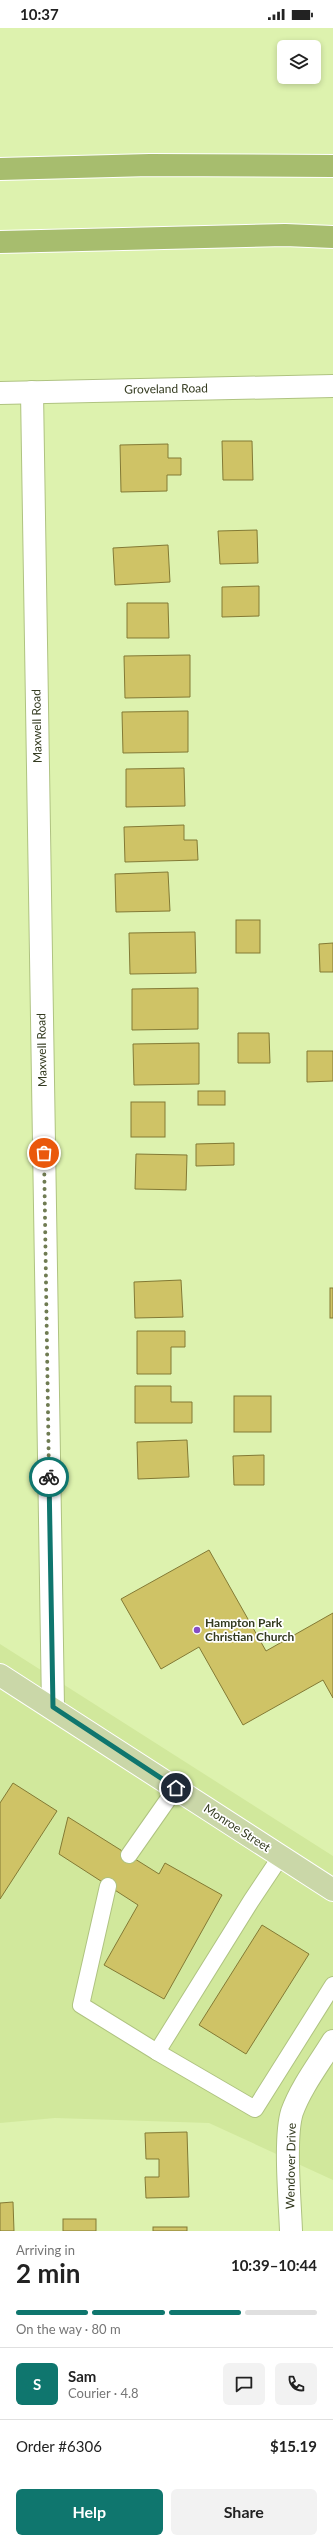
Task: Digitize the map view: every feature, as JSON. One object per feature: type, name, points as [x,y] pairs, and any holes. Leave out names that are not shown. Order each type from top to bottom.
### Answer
[{"type":"highway","points":[[0,169],[158,164],[333,166]]},
{"type":"highway","points":[[0,242],[262,235],[333,237]]},
{"type":"main road","name":"Monroe Street","points":[[0,1674],[333,1890]]},
{"type":"street","name":"Groveland Road","points":[[0,393],[333,386]]},
{"type":"street","name":"Maxwell Road","points":[[32,392],[53,1707]]},
{"type":"street","name":"Wendover Drive","points":[[290,2231],[289,2130],[292,2113],[299,2096],[333,2041]]},
{"type":"lane","points":[[129,1855],[176,1788]]},
{"type":"lane","points":[[157,2052],[251,1901],[281,1856]]},
{"type":"lane","points":[[108,1886],[81,2005],[157,2052],[255,2109],[333,1985]]},
{"type":"shaded area","points":[[0,1644],[333,1856],[333,2180],[209,2123],[55,2118],[0,2123]]},
{"type":"building","points":[[222,441],[252,441],[253,480],[223,480]]},
{"type":"building","points":[[168,444],[168,458],[181,458],[181,475],[167,475],[167,491],[121,492],[120,445]]},
{"type":"building","points":[[257,530],[258,563],[220,564],[218,531]]},
{"type":"building","points":[[168,545],[170,582],[115,585],[113,548]]},
{"type":"building","points":[[259,586],[259,616],[222,617],[222,587]]},
{"type":"building","points":[[127,603],[168,603],[169,638],[127,638]]},
{"type":"building","points":[[190,655],[190,697],[125,698],[124,656]]},
{"type":"building","points":[[188,711],[188,752],[123,753],[122,712]]},
{"type":"building","points":[[184,768],[185,806],[126,807],[126,769]]},
{"type":"building","points":[[184,825],[184,840],[197,840],[198,860],[125,862],[124,827]]},
{"type":"building","points":[[168,872],[170,911],[116,912],[115,874]]},
{"type":"building","points":[[236,920],[260,920],[260,953],[236,953]]},
{"type":"building","points":[[195,932],[196,973],[130,974],[129,933]]},
{"type":"building","points":[[333,943],[333,972],[320,972],[319,944]]},
{"type":"building","points":[[198,988],[198,1029],[132,1030],[132,989]]},
{"type":"building","points":[[238,1033],[269,1033],[270,1063],[238,1063]]},
{"type":"building","points":[[199,1043],[199,1084],[134,1085],[133,1044]]},
{"type":"building","points":[[307,1051],[333,1051],[333,1081],[307,1082]]},
{"type":"building","points":[[198,1091],[225,1091],[225,1105],[198,1105]]},
{"type":"building","points":[[131,1102],[165,1102],[165,1137],[131,1137]]},
{"type":"building","points":[[234,1143],[234,1165],[196,1166],[196,1144]]},
{"type":"building","points":[[136,1154],[187,1155],[186,1190],[135,1189]]},
{"type":"building","points":[[181,1280],[183,1317],[135,1318],[134,1282]]},
{"type":"building","points":[[330,1288],[333,1288],[333,1318],[330,1318]]},
{"type":"building","points":[[137,1331],[185,1331],[185,1347],[171,1347],[171,1374],[137,1374]]},
{"type":"building","points":[[135,1386],[171,1386],[171,1402],[192,1402],[192,1423],[135,1423]]},
{"type":"building","points":[[234,1396],[271,1396],[271,1432],[234,1432]]},
{"type":"building","points":[[187,1440],[189,1477],[138,1479],[137,1442]]},
{"type":"building","points":[[264,1455],[264,1485],[234,1485],[233,1456]]},
{"type":"building","name":"Hampton Park Christian Church","points":[[209,1550],[266,1651],[333,1613],[333,1698],[323,1680],[243,1725],[199,1647],[161,1669],[121,1599]]},
{"type":"building","points":[[13,1783],[57,1811],[0,1899],[0,1803]]},
{"type":"building","points":[[68,1817],[159,1874],[165,1863],[222,1895],[164,1999],[104,1965],[138,1905],[59,1854]]},
{"type":"building","points":[[262,1925],[309,1954],[246,2054],[199,2025]]},
{"type":"building","points":[[187,2132],[189,2197],[146,2198],[145,2177],[159,2177],[159,2159],[146,2159],[145,2133]]},
{"type":"building","points":[[13,2202],[14,2231],[0,2231],[0,2203]]},
{"type":"building","points":[[63,2219],[96,2219],[96,2231],[63,2231]]},
{"type":"building","points":[[153,2227],[187,2227],[187,2231],[153,2231]]},
{"type":"way so far","points":[[44,1153],[49,1477]]},
{"type":"place","name":"Hampton Park Christian Church","points":[[197,1630]]},
{"type":"route","points":[[49,1477],[53,1707],[176,1788]]}]
